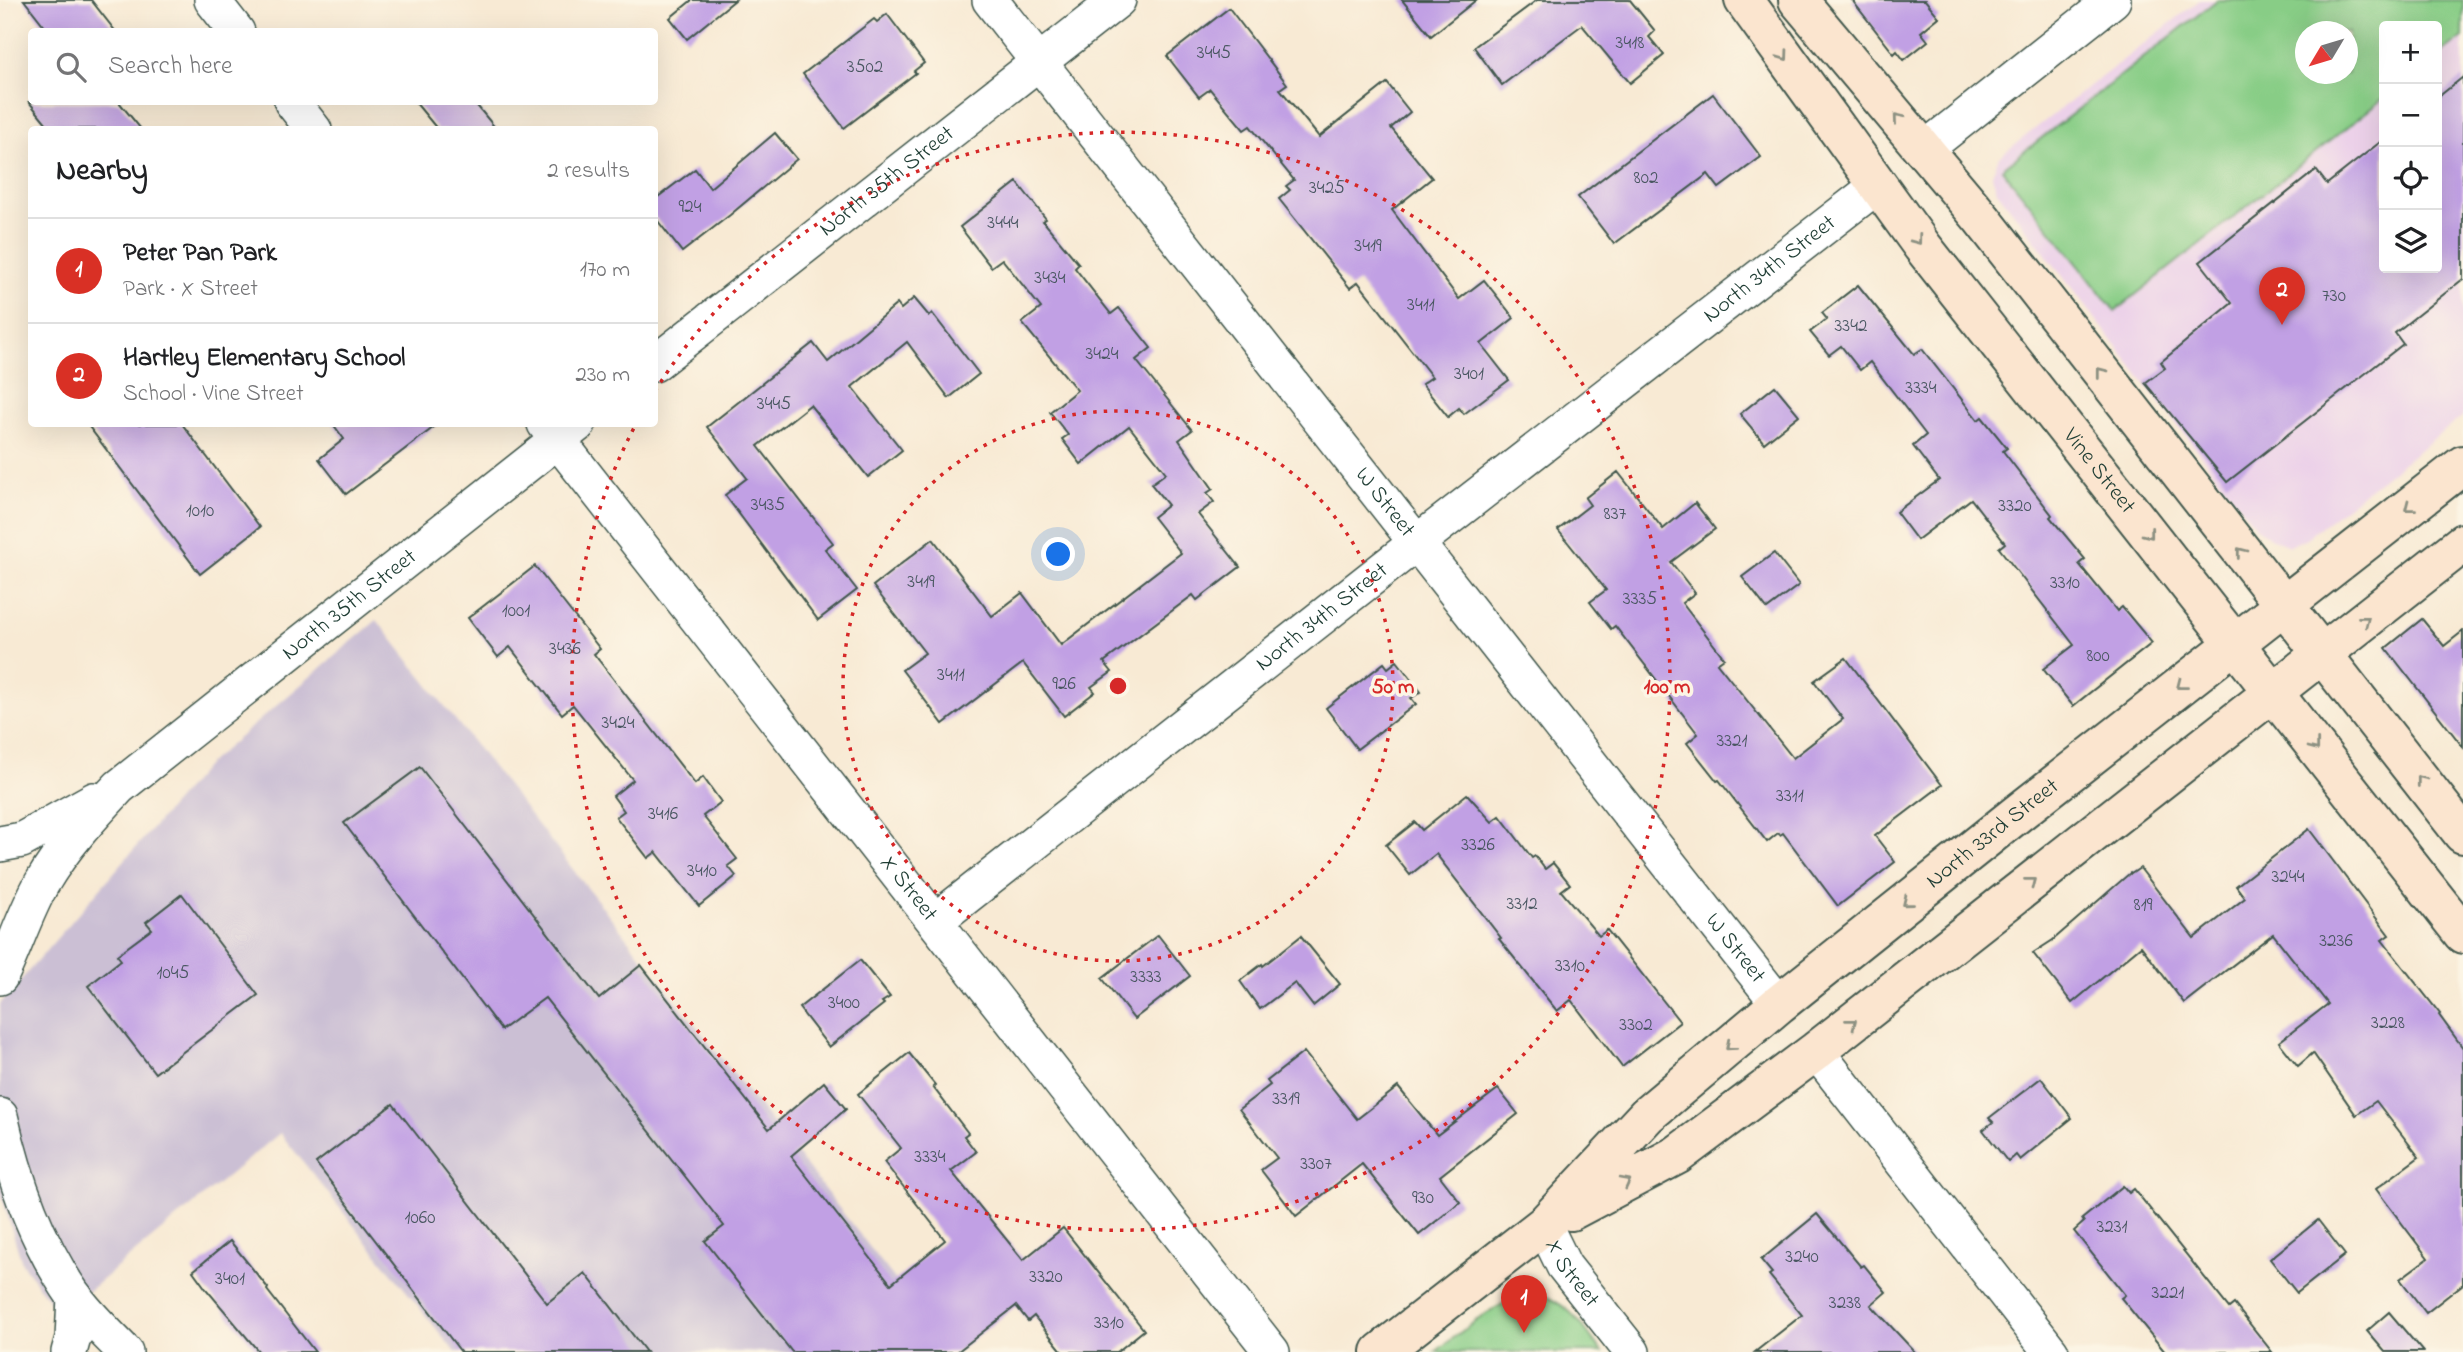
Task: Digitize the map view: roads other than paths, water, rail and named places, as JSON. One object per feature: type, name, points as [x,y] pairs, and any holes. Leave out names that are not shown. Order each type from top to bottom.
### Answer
[{"type":"main road","name":"Vine Street","points":[[1744,0],[1877,186],[2463,934]]},
{"type":"main road","points":[[1798,0],[1925,149],[2463,834]]},
{"type":"main road","name":"North 33rd Street","points":[[1381,1352],[1544,1225],[1647,1115],[1779,1004],[2463,465]]},
{"type":"main road","name":"North 33rd Street","points":[[1544,1225],[1677,1155],[1816,1051],[2463,543]]},
{"type":"street","points":[[212,0],[234,28]]},
{"type":"street","name":"W Street","points":[[990,0],[1779,1004]]},
{"type":"street","name":"North 35th Street","points":[[658,361],[1118,0]]},
{"type":"street","points":[[1925,149],[2113,0]]},
{"type":"street","points":[[294,105],[311,126]]},
{"type":"street","name":"North 34th Street","points":[[934,920],[1877,186]]},
{"type":"street","name":"North 35th Street","points":[[0,976],[26,914],[57,859],[119,786],[560,429]]},
{"type":"street","name":"X Street","points":[[560,429],[934,920],[1272,1352]]},
{"type":"street","name":"North 35th Street","points":[[0,844],[22,840],[119,786]]},
{"type":"street","points":[[1816,1051],[2051,1352]]},
{"type":"street","points":[[0,1116],[8,1153],[27,1208],[75,1297],[125,1352]]},
{"type":"street","name":"X Street","points":[[1544,1225],[1564,1266],[1632,1352]]},
{"type":"street","points":[[69,1352],[73,1338],[75,1297]]},
{"type":"place","name":"Hartley Elementary School","points":[[2282,325]]},
{"type":"place","name":"Peter Pan Park","points":[[1524,1333]]}]
